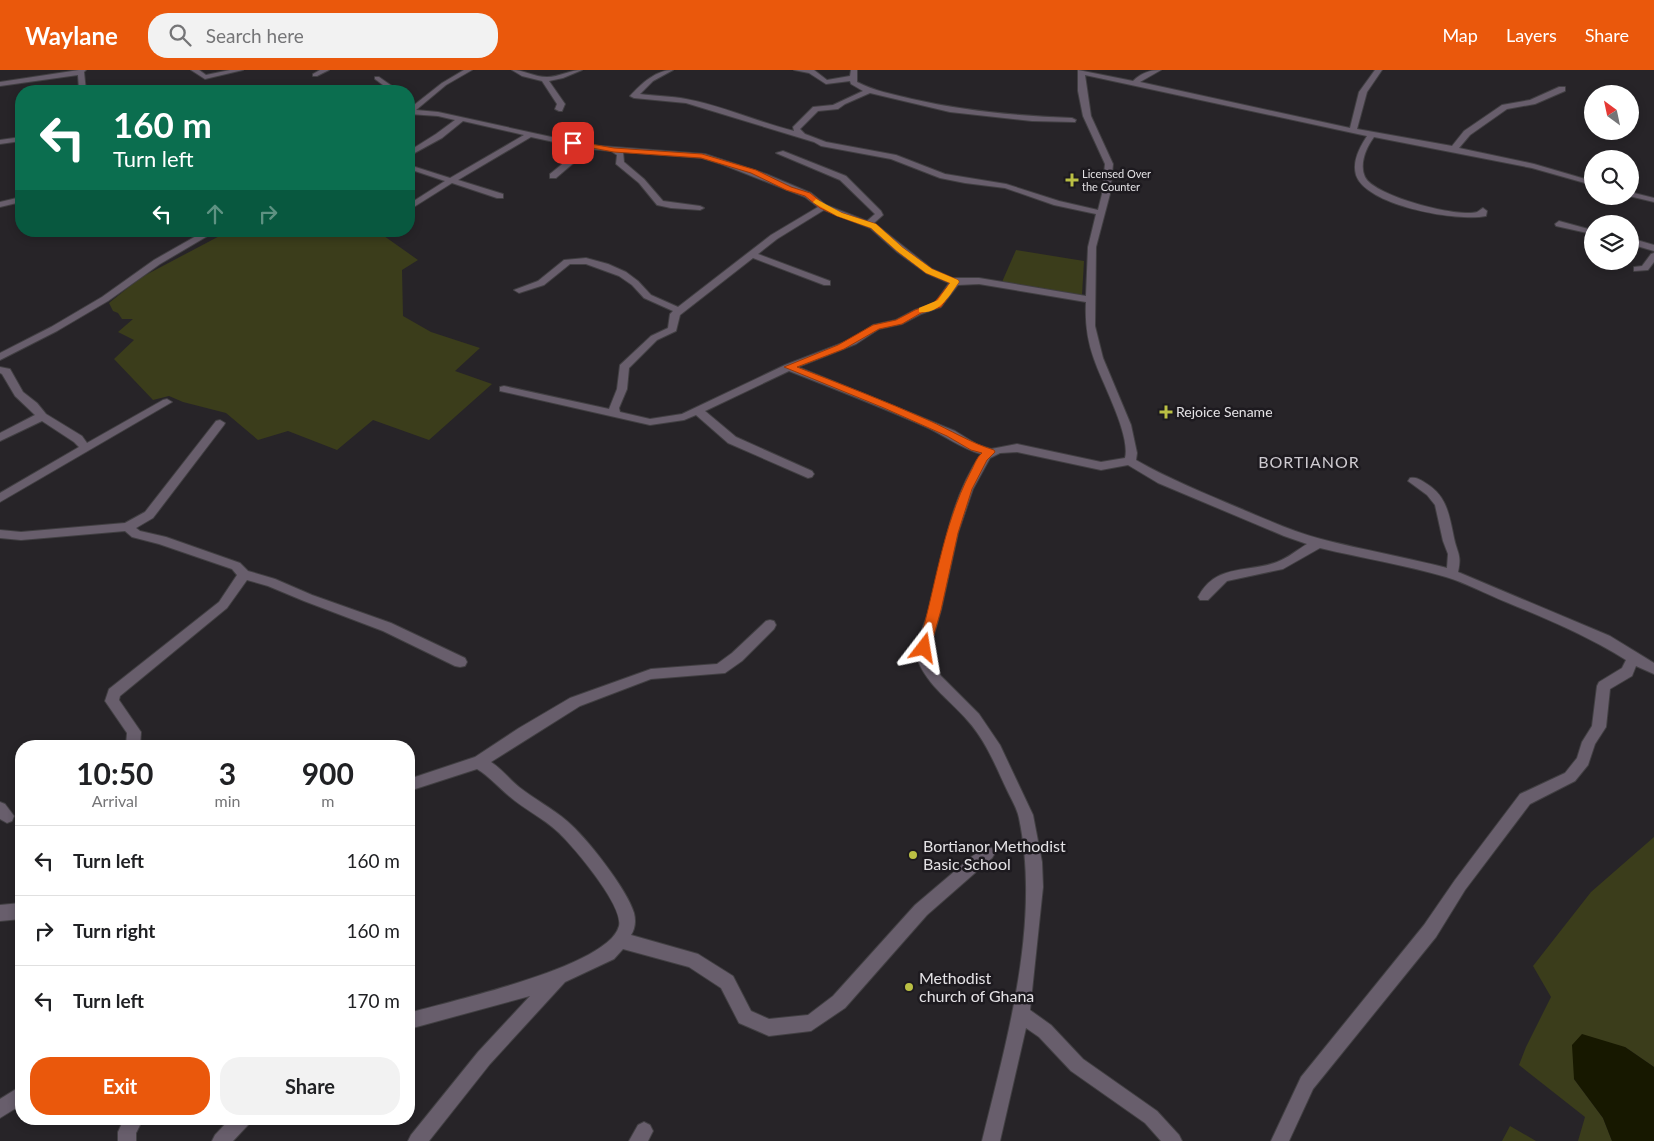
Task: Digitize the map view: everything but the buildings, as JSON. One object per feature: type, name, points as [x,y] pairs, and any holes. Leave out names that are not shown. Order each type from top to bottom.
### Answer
[{"type":"street","points":[[194,70],[205,77],[240,70]]},
{"type":"street","points":[[315,75],[326,70]]},
{"type":"street","points":[[415,104],[469,70]]},
{"type":"street","points":[[515,70],[533,79],[545,81],[579,70]]},
{"type":"street","points":[[670,70],[651,80],[634,96],[686,102],[754,120],[783,132],[824,144],[893,157],[943,176],[1006,186],[1057,203],[1101,213]]},
{"type":"street","points":[[798,70],[811,71],[826,82],[853,78]]},
{"type":"street","points":[[854,70],[853,83],[869,90],[869,92],[950,110],[1032,119],[1072,120]]},
{"type":"street","points":[[1134,84],[1141,77],[1158,70]]},
{"type":"street","points":[[1353,131],[1363,92],[1379,70]]},
{"type":"street","points":[[0,84],[82,71],[83,85]]},
{"type":"street","points":[[1130,461],[1132,453],[1126,424],[1098,358],[1090,326],[1092,247],[1106,194],[1109,164],[1087,116],[1082,91],[1081,72],[1371,135],[1454,149],[1534,166],[1584,181]]},
{"type":"street","points":[[377,78],[386,85]]},
{"type":"street","points":[[545,81],[561,104],[559,109]]},
{"type":"street","points":[[1454,149],[1467,133],[1505,107],[1532,102],[1562,89]]},
{"type":"street","points":[[802,136],[796,129],[816,109],[835,107],[842,102],[869,92]]},
{"type":"street","points":[[415,113],[461,119],[529,135],[542,135],[588,147],[702,156],[724,162],[808,195],[823,207],[868,224],[882,232],[900,250],[929,271],[955,282],[979,282],[1091,300]]},
{"type":"street","points":[[415,150],[439,136],[461,119]]},
{"type":"street","points":[[415,204],[450,181],[529,135]]},
{"type":"street","points":[[1371,135],[1362,149],[1360,171],[1363,182],[1377,193],[1404,203],[1454,214],[1478,215],[1482,214],[1483,211]]},
{"type":"street","points":[[0,142],[15,140]]},
{"type":"street","points":[[553,176],[588,147]]},
{"type":"street","points":[[614,150],[621,154],[619,162],[628,168],[655,195],[660,203],[671,206],[700,208]]},
{"type":"street","points":[[780,152],[837,175],[848,182],[879,215],[868,224]]},
{"type":"street","points":[[415,169],[500,196]]},
{"type":"street","points":[[1639,196],[1654,200]]},
{"type":"street","points":[[0,205],[15,201]]},
{"type":"street","points":[[615,415],[614,408],[622,389],[624,367],[654,338],[673,329],[675,314],[774,237],[823,207]]},
{"type":"street","points":[[1559,224],[1584,230]]},
{"type":"street","points":[[0,357],[54,329],[105,299],[157,262],[201,237]]},
{"type":"street","points":[[1639,244],[1654,248]]},
{"type":"street","points":[[753,255],[826,283]]},
{"type":"street","points":[[1639,269],[1645,268],[1654,256]]},
{"type":"street","points":[[519,290],[541,283],[564,263],[573,260],[586,260],[620,274],[635,283],[639,290],[648,297],[668,307],[680,310]]},
{"type":"street","points":[[504,390],[650,422],[684,417],[788,367],[847,344],[876,327],[899,322],[918,312],[938,305],[955,282]]},
{"type":"street","points":[[788,367],[887,406],[951,434],[974,448],[990,452],[1017,448],[1084,464],[1101,466],[1130,461],[1162,480],[1243,515],[1319,543],[1377,557],[1408,562],[1452,574],[1605,640],[1654,669]]},
{"type":"street","points":[[0,370],[6,371],[19,394],[33,405],[42,416],[78,439],[86,448]]},
{"type":"street","points":[[0,498],[67,457],[167,402]]},
{"type":"street","points":[[698,411],[732,440],[808,474]]},
{"type":"street","points":[[0,437],[42,416]]},
{"type":"street","points":[[0,534],[21,536],[126,527],[149,515],[220,422]]},
{"type":"street","points":[[990,452],[983,458],[967,489],[952,533],[935,610],[924,648],[924,659],[936,680],[974,718],[995,749],[1026,815],[1034,862],[1035,887],[1029,960],[1021,1014],[991,1141]]},
{"type":"street","points":[[1414,481],[1431,491],[1440,502],[1447,524],[1448,541],[1454,555],[1452,574]]},
{"type":"street","points":[[126,527],[136,534],[162,540],[236,566],[244,575],[272,582],[308,598],[387,627],[460,662]]},
{"type":"street","points":[[1204,597],[1222,579],[1267,571],[1287,563],[1308,548],[1319,543]]},
{"type":"street","points":[[134,740],[134,732],[112,702],[114,693],[222,605],[244,575]]},
{"type":"street","points":[[415,783],[479,762],[524,732],[575,702],[651,674],[720,669],[737,657],[770,626]]},
{"type":"street","points":[[1280,1141],[1307,1083],[1430,931],[1460,885],[1514,813],[1525,800],[1570,777],[1583,761],[1589,742],[1599,727],[1604,686],[1627,672],[1633,658]]},
{"type":"street","points":[[415,1019],[532,987],[559,976],[608,954],[620,940],[627,927],[627,916],[619,896],[600,869],[562,826],[513,791],[496,773],[479,762]]},
{"type":"street","points":[[620,940],[692,960],[727,982],[745,1017],[770,1028],[811,1023],[838,1002],[921,910],[987,853]]},
{"type":"street","points":[[0,913],[15,912]]},
{"type":"street","points":[[417,1141],[484,1058],[559,976]]},
{"type":"street","points":[[1021,1014],[1045,1031],[1076,1065],[1151,1117],[1173,1141]]},
{"type":"street","points":[[0,1109],[15,1099]]},
{"type":"street","points":[[127,1141],[125,1138],[130,1125]]},
{"type":"street","points":[[221,1141],[236,1125]]},
{"type":"green space","points":[[218,237],[385,237],[418,260],[402,270],[403,316],[431,332],[480,348],[455,371],[492,384],[429,440],[373,420],[337,450],[288,431],[258,440],[226,413],[183,402],[169,396],[153,400],[114,359],[134,340],[118,332],[133,319],[122,319],[118,313],[113,311],[109,303],[140,278]]},
{"type":"green space","points":[[1016,250],[1084,261],[1082,295],[1002,282]]},
{"type":"green space","points":[[1654,837],[1654,1067],[1625,1047],[1574,1079],[1603,1118],[1612,1141],[1578,1141],[1585,1117],[1519,1065],[1551,997],[1533,966],[1591,892]]},
{"type":"green space","points":[[1510,1126],[1536,1141],[1502,1141]]},
{"type":"shaded area","points":[[1582,1034],[1625,1047],[1654,1067],[1654,1141],[1612,1141],[1603,1118],[1574,1079],[1572,1045]]},
{"type":"slow traffic","points":[[816,202],[823,207],[873,226],[900,250],[929,271],[955,282],[938,305],[922,310]]},
{"type":"place","name":"Licensed Over the Counter","points":[[1072,180]]},
{"type":"place","name":"Rejoice Sename","points":[[1166,412]]},
{"type":"place","name":"Bortianor Methodist Basic School","points":[[913,855]]},
{"type":"place","name":"Methodist church of Ghana","points":[[909,987]]},
{"type":"district","name":"BORTIANOR","points":[[1309,462]]},
{"type":"route","points":[[573,143],[614,150],[702,156],[754,172],[808,195],[823,207],[873,226],[900,250],[929,271],[955,282],[938,305],[918,312],[894,324],[880,325],[853,342],[788,367],[887,406],[938,430],[951,434],[974,448],[990,452],[983,458],[967,489],[952,533],[935,610],[924,648]]}]
